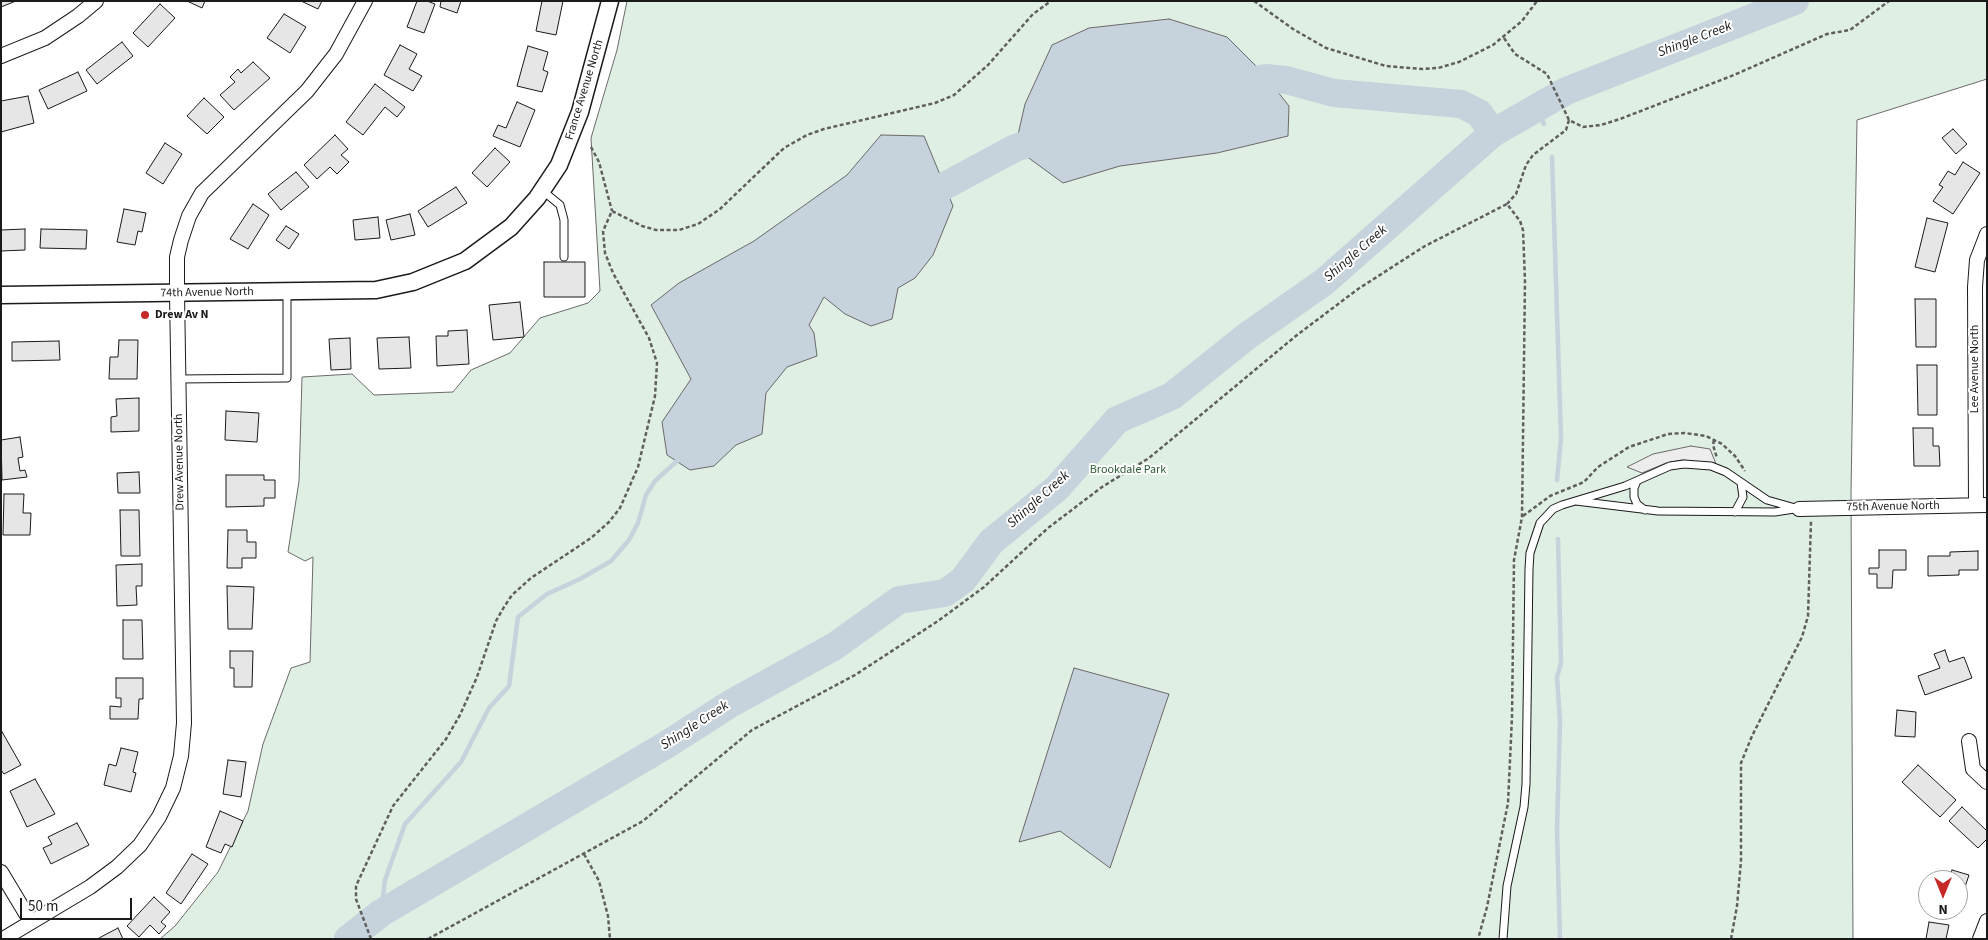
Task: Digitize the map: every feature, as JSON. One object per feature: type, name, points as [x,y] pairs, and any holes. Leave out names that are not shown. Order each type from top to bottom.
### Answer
[{"type":"street","points":[[1,56],[45,38],[78,16],[96,1]]},
{"type":"street","name":"Drew Avenue North","points":[[31,922],[90,887],[118,867],[140,845],[159,817],[173,788],[181,756],[184,723],[177,257],[189,216],[202,193],[307,91],[336,54],[365,1]]},
{"type":"street","name":"France Avenue North","points":[[413,282],[446,270],[481,250],[511,226],[542,191],[559,165],[573,132],[610,1]]},
{"type":"street","name":"Lee Avenue North","points":[[1981,505],[1975,287],[1977,260],[1987,234]]},
{"type":"street","name":"74th Avenue North","points":[[1,295],[376,290],[413,282]]},
{"type":"street","name":"75th Avenue North","points":[[1799,508],[1981,505]]},
{"type":"street","points":[[1969,741],[1973,769],[1987,782]]},
{"type":"street","points":[[1,872],[31,922],[3,939]]},
{"type":"street","points":[[1980,939],[1987,921]]},
{"type":"lane","points":[[542,191],[560,205],[564,220],[564,257]]},
{"type":"lane","points":[[178,379],[287,378],[287,292]]},
{"type":"lane","points":[[1503,939],[1507,886],[1524,807],[1526,784],[1530,553],[1534,536],[1546,515],[1554,509],[1573,501],[1610,491],[1670,466],[1684,464],[1711,466],[1726,472],[1767,500],[1799,508]]},
{"type":"lane","points":[[1637,481],[1634,488],[1634,497],[1637,504],[1646,510]]},
{"type":"lane","points":[[1734,512],[1743,497],[1741,483]]},
{"type":"lane","points":[[1573,501],[1646,510],[1775,512],[1799,508]]},
{"type":"path","points":[[612,211],[656,230],[679,230],[698,224],[720,209],[775,155],[799,138],[824,128],[935,103],[954,95],[983,70],[1032,14],[1051,1]]},
{"type":"path","points":[[1254,1],[1293,30],[1326,48],[1377,64],[1406,69],[1438,68],[1483,51],[1504,38],[1527,16],[1537,1]]},
{"type":"path","points":[[1504,38],[1515,54],[1542,69],[1552,83],[1569,120],[1583,127],[1602,125],[1639,112],[1734,75],[1827,34],[1850,30],[1888,1]]},
{"type":"path","points":[[428,939],[650,816],[752,730],[855,675],[954,610],[984,587],[1048,528],[1102,487],[1149,458],[1297,336],[1358,289],[1425,246],[1507,204],[1516,194],[1526,165],[1534,155],[1566,130],[1569,120]]},
{"type":"path","points":[[371,939],[357,902],[356,886],[392,806],[446,740],[460,715],[477,677],[496,621],[512,595],[531,578],[591,538],[610,522],[620,508],[634,478],[652,414],[657,363],[649,338],[613,273],[605,253],[604,232],[612,211],[599,162],[591,148]]},
{"type":"path","points":[[1478,939],[1487,907],[1508,803],[1512,709],[1514,560],[1522,516],[1525,272],[1520,221],[1507,204]]},
{"type":"path","points":[[1731,939],[1741,869],[1741,763],[1752,736],[1802,637],[1809,607],[1811,517]]},
{"type":"path","points":[[584,854],[599,881],[608,916],[610,939]]},
{"type":"green space","name":"Brookdale Park","points":[[627,1],[1987,1],[1987,79],[1857,120],[1851,493],[1853,939],[160,939],[175,926],[218,872],[248,811],[263,744],[291,668],[310,662],[313,557],[305,561],[288,552],[299,481],[302,377],[352,374],[374,395],[453,392],[471,370],[510,353],[540,318],[588,303],[600,291],[591,138],[617,50]]},
{"type":"shaded area","points":[[1169,19],[1227,37],[1262,72],[1289,106],[1288,136],[1217,153],[1120,166],[1063,183],[1015,148],[1025,104],[1052,45],[1089,28]]},
{"type":"shaded area","points":[[881,135],[924,136],[953,206],[933,255],[915,278],[898,288],[892,319],[871,326],[845,314],[824,297],[809,325],[814,333],[817,356],[787,367],[766,393],[762,434],[736,445],[714,466],[690,470],[667,455],[662,422],[691,379],[651,305],[679,283],[754,241],[847,175]]},
{"type":"shaded area","points":[[1691,446],[1710,449],[1716,464],[1682,460],[1666,463],[1642,473],[1627,467],[1653,454]]},
{"type":"shaded area","points":[[1074,668],[1169,694],[1110,868],[1060,831],[1019,842]]},
{"type":"building","points":[[1,1],[16,1],[1,7]]},
{"type":"building","points":[[187,1],[205,1],[202,8]]},
{"type":"building","points":[[301,1],[322,1],[318,9]]},
{"type":"building","points":[[417,1],[427,1],[435,4],[424,33],[407,27]]},
{"type":"building","points":[[441,1],[461,1],[457,13],[440,7]]},
{"type":"building","points":[[542,1],[563,1],[556,35],[536,31]]},
{"type":"building","points":[[160,4],[175,18],[148,47],[133,33]]},
{"type":"building","points":[[284,14],[306,27],[290,53],[267,38]]},
{"type":"building","points":[[122,42],[133,56],[97,84],[86,70]]},
{"type":"building","points":[[400,45],[417,54],[409,69],[422,76],[413,91],[384,75]]},
{"type":"building","points":[[528,46],[548,52],[543,70],[548,72],[542,92],[517,86]]},
{"type":"building","points":[[253,62],[270,78],[234,110],[220,95],[235,82],[230,77],[238,69],[241,73]]},
{"type":"building","points":[[78,72],[87,91],[48,109],[39,90]]},
{"type":"building","points":[[375,84],[405,107],[397,117],[385,107],[363,135],[346,122]]},
{"type":"building","points":[[28,96],[34,123],[1,132],[1,101]]},
{"type":"building","points":[[204,98],[224,117],[207,134],[187,116]]},
{"type":"building","points":[[517,102],[535,110],[520,147],[493,136],[498,125],[506,128]]},
{"type":"building","points":[[1953,129],[1967,144],[1956,154],[1942,138]]},
{"type":"building","points":[[335,135],[348,149],[341,155],[349,162],[337,174],[330,167],[317,179],[304,165]]},
{"type":"building","points":[[165,143],[182,154],[163,184],[146,173]]},
{"type":"building","points":[[495,148],[510,162],[487,187],[472,173]]},
{"type":"building","points":[[1963,162],[1980,173],[1953,214],[1933,201],[1943,187],[1939,185],[1948,171],[1955,175]]},
{"type":"building","points":[[296,172],[309,187],[281,210],[268,194]]},
{"type":"building","points":[[456,187],[467,203],[428,227],[418,211]]},
{"type":"building","points":[[253,204],[269,215],[248,249],[230,239]]},
{"type":"building","points":[[124,209],[146,213],[142,232],[138,231],[135,245],[117,242]]},
{"type":"building","points":[[410,214],[415,235],[391,240],[386,220]]},
{"type":"building","points":[[378,217],[380,238],[355,240],[353,220]]},
{"type":"building","points":[[1927,218],[1948,223],[1935,272],[1915,267]]},
{"type":"building","points":[[286,226],[299,234],[289,249],[276,240]]},
{"type":"building","points":[[25,229],[25,250],[1,251],[1,230]]},
{"type":"building","points":[[41,229],[87,230],[86,249],[40,248]]},
{"type":"building","points":[[544,262],[585,262],[585,297],[544,297]]},
{"type":"building","points":[[1915,299],[1936,299],[1936,347],[1916,347]]},
{"type":"building","points":[[520,302],[524,337],[493,340],[489,305]]},
{"type":"building","points":[[467,330],[469,364],[437,366],[436,336],[448,336],[448,331]]},
{"type":"building","points":[[409,337],[411,368],[379,369],[377,338]]},
{"type":"building","points":[[350,338],[351,369],[331,370],[329,339]]},
{"type":"building","points":[[119,340],[138,340],[137,379],[109,379],[110,357],[118,357]]},
{"type":"building","points":[[59,341],[60,360],[12,361],[12,342]]},
{"type":"building","points":[[1917,365],[1937,365],[1937,415],[1918,415]]},
{"type":"building","points":[[139,398],[139,431],[111,432],[111,417],[117,416],[116,399]]},
{"type":"building","points":[[226,411],[259,413],[257,442],[225,440]]},
{"type":"building","points":[[1913,428],[1933,428],[1933,446],[1939,446],[1940,466],[1914,466]]},
{"type":"building","points":[[20,437],[23,457],[18,458],[20,471],[25,470],[27,477],[2,480],[1,440]]},
{"type":"building","points":[[139,472],[140,493],[118,493],[117,473]]},
{"type":"building","points":[[226,475],[264,475],[264,480],[275,480],[275,498],[264,498],[264,506],[226,507]]},
{"type":"building","points":[[4,494],[24,494],[23,513],[31,513],[30,535],[3,535]]},
{"type":"building","points":[[120,510],[139,510],[140,556],[121,556]]},
{"type":"building","points":[[228,530],[247,530],[247,542],[256,542],[256,558],[242,558],[242,568],[227,568]]},
{"type":"building","points":[[1879,550],[1906,550],[1906,570],[1893,570],[1892,588],[1877,588],[1877,574],[1869,574],[1869,568],[1879,568]]},
{"type":"building","points":[[1978,551],[1978,570],[1959,570],[1959,575],[1928,576],[1928,556],[1950,556],[1950,552]]},
{"type":"building","points":[[142,564],[142,586],[136,586],[137,605],[117,606],[116,565]]},
{"type":"building","points":[[227,586],[254,587],[252,629],[228,629]]},
{"type":"building","points":[[123,620],[142,620],[143,659],[123,659]]},
{"type":"building","points":[[1945,650],[1949,662],[1964,657],[1972,678],[1925,695],[1918,676],[1940,668],[1934,654]]},
{"type":"building","points":[[230,651],[253,651],[252,687],[234,687],[234,668],[230,668]]},
{"type":"building","points":[[116,678],[143,678],[143,699],[139,699],[138,719],[110,719],[110,706],[121,707],[121,698],[116,698]]},
{"type":"building","points":[[1897,710],[1916,712],[1915,737],[1895,736]]},
{"type":"building","points":[[1,730],[21,765],[4,774],[1,770]]},
{"type":"building","points":[[121,748],[138,752],[133,772],[136,773],[131,792],[104,785],[109,764],[116,766]]},
{"type":"building","points":[[228,760],[246,762],[241,797],[223,794]]},
{"type":"building","points":[[1918,765],[1956,800],[1940,817],[1902,782]]},
{"type":"building","points":[[35,779],[55,814],[27,827],[10,791]]},
{"type":"building","points":[[1962,807],[1987,831],[1987,839],[1978,848],[1949,821]]},
{"type":"building","points":[[220,811],[243,821],[232,847],[225,844],[221,853],[206,847]]},
{"type":"building","points":[[77,823],[89,845],[51,864],[43,848],[52,844],[48,837]]},
{"type":"building","points":[[192,854],[208,864],[181,904],[166,893]]},
{"type":"building","points":[[154,897],[170,912],[161,922],[166,926],[159,934],[150,925],[139,937],[127,926]]},
{"type":"building","points":[[1929,922],[1949,925],[1946,939],[1926,939]]},
{"type":"building","points":[[118,928],[123,939],[99,939],[99,938]]},
{"type":"waterway","name":"Shingle Creek","points":[[348,939],[381,913],[666,745],[730,704],[835,646],[899,600],[945,593],[963,580],[991,542],[1057,488],[1117,420],[1172,396],[1247,336],[1324,282],[1493,133],[1566,91],[1795,1]]},
{"type":"waterway","points":[[1230,84],[1266,78],[1286,80],[1334,93],[1461,104],[1479,113],[1493,133]]},
{"type":"waterway","points":[[1536,106],[1544,124]]},
{"type":"waterway","points":[[911,204],[1015,148],[1050,137]]},
{"type":"waterway","points":[[1552,157],[1561,438],[1557,480]]},
{"type":"waterway","points":[[381,913],[385,880],[405,824],[461,762],[489,708],[509,686],[518,617],[547,594],[580,579],[611,561],[629,540],[638,523],[646,495],[655,481],[677,461]]},
{"type":"waterway","points":[[1558,539],[1561,663],[1557,677],[1560,721],[1557,830],[1560,939]]},
{"type":"place","name":"Drew Av N","points":[[145,315]]}]
